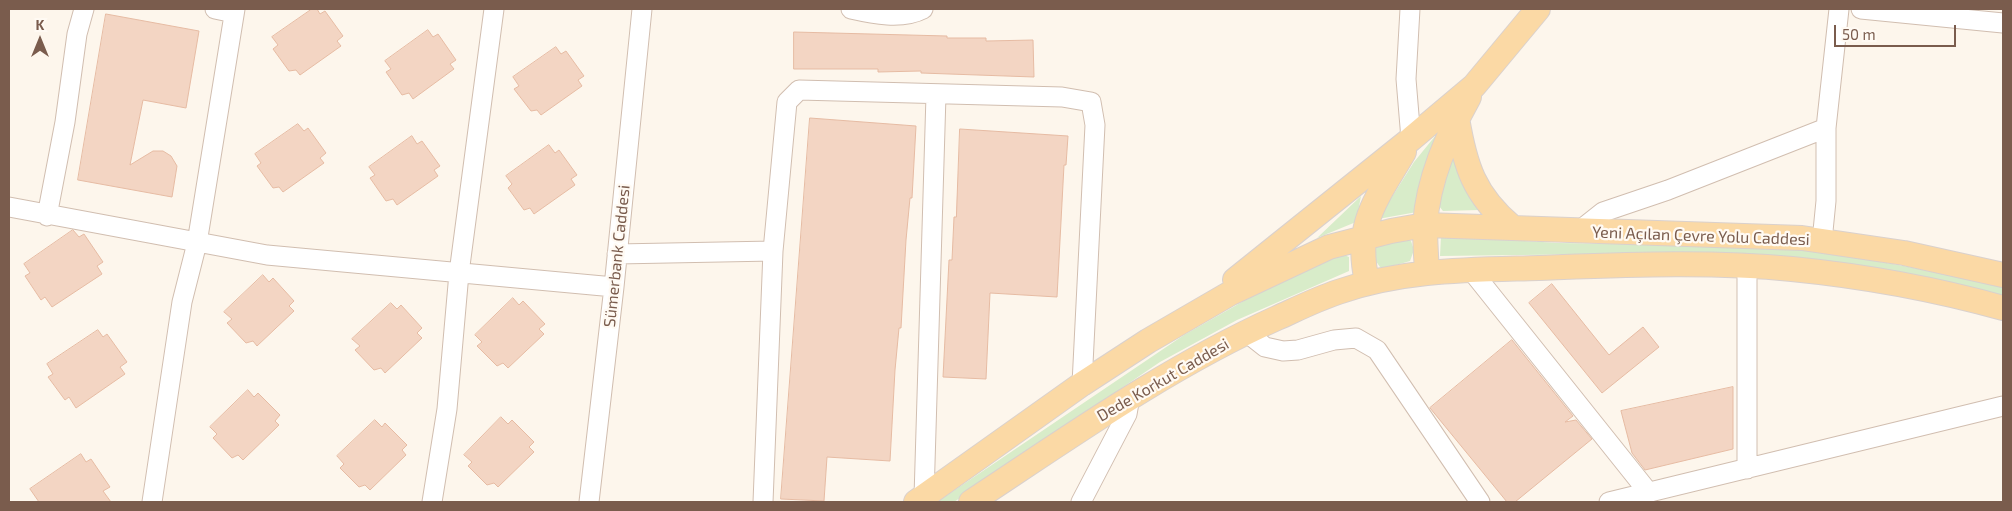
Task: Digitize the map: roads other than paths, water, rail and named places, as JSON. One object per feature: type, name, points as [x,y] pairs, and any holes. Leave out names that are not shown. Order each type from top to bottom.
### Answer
[{"type":"main road","points":[[1191,315],[1412,140],[1474,86],[1538,9]]},
{"type":"main road","points":[[1427,272],[1425,225],[1431,185],[1441,154],[1474,86]]},
{"type":"main road","points":[[1457,118],[1466,163],[1474,184],[1494,212],[1512,227]]},
{"type":"main road","points":[[1367,282],[1362,259],[1363,237],[1370,209],[1412,140]]},
{"type":"main road","points":[[920,500],[1082,384],[1191,315],[1300,259],[1329,247],[1363,237],[1425,225]]},
{"type":"main road","name":"Yeni Açılan Çevre Yolu Caddesi","points":[[1425,225],[1759,235],[1822,241],[1904,253],[2003,275]]},
{"type":"main road","name":"Yeni Açılan Çevre Yolu Caddesi","points":[[1427,272],[1599,266],[1747,266],[1842,275],[1936,292],[2003,308]]},
{"type":"main road","name":"Dede Korkut Caddesi","points":[[971,502],[1130,397],[1246,332],[1336,292],[1367,282],[1427,272]]},
{"type":"street","points":[[47,216],[65,122],[77,34],[84,9]]},
{"type":"street","points":[[152,502],[182,302],[197,243],[235,11],[216,9]]},
{"type":"street","points":[[432,502],[447,409],[459,273],[494,9]]},
{"type":"street","name":"Sümerbank Caddesi","points":[[589,502],[618,254],[642,9]]},
{"type":"street","points":[[851,9],[875,14],[913,14],[923,9]]},
{"type":"street","points":[[1410,9],[1406,79],[1412,140]]},
{"type":"street","points":[[1822,241],[1826,201],[1826,128],[1838,9]]},
{"type":"street","points":[[1861,9],[2003,23]]},
{"type":"street","points":[[763,502],[773,251],[788,102],[800,90],[936,95],[1062,96],[1091,102],[1095,125],[1082,384]]},
{"type":"street","points":[[920,500],[936,95]]},
{"type":"street","points":[[1579,231],[1603,212],[1668,190],[1826,128]]},
{"type":"street","points":[[9,208],[267,255],[614,287]]},
{"type":"street","points":[[618,254],[773,251]]},
{"type":"street","points":[[1747,266],[1747,469]]},
{"type":"street","points":[[1471,270],[1649,493]]},
{"type":"street","points":[[1246,332],[1265,348],[1283,351],[1298,350],[1334,340],[1356,338],[1377,350],[1480,502]]},
{"type":"street","points":[[1081,502],[1128,414],[1130,397]]},
{"type":"street","points":[[1609,502],[2003,406]]}]
